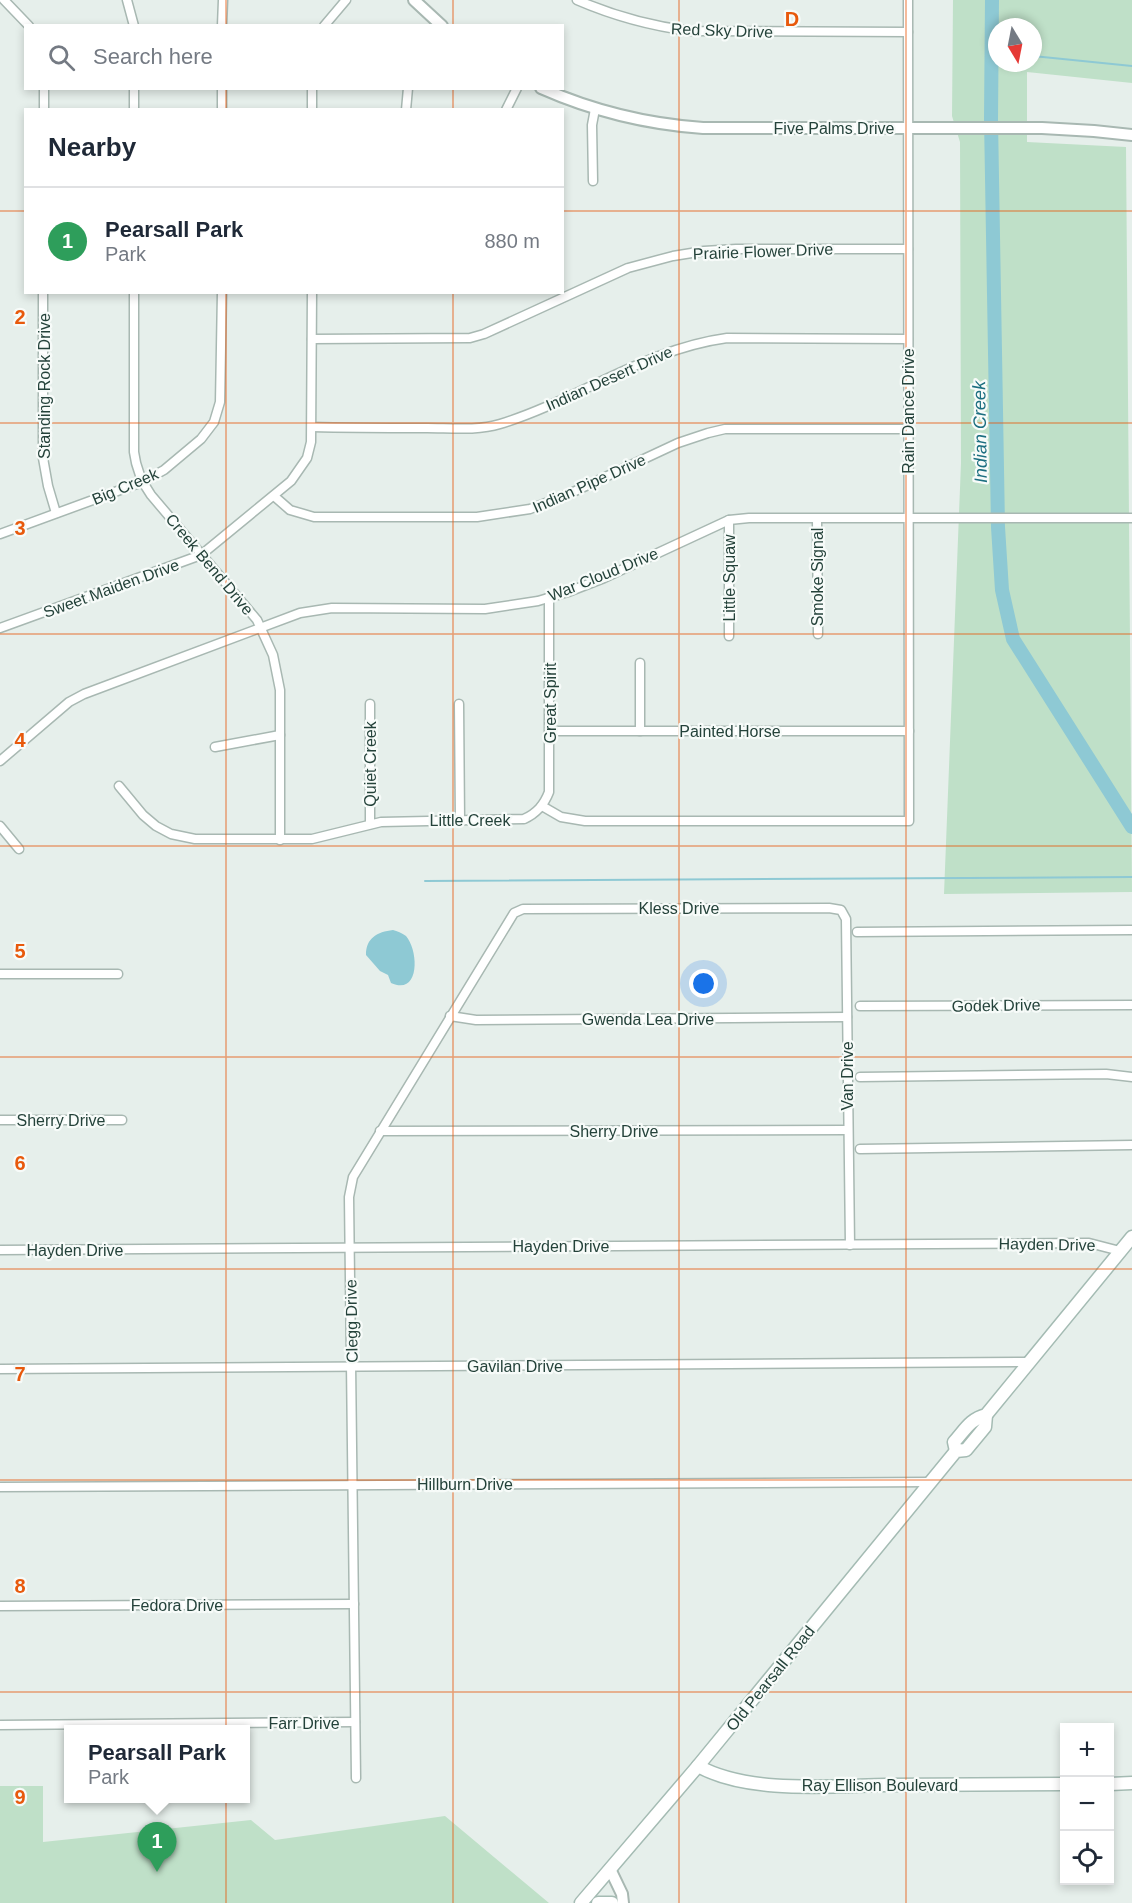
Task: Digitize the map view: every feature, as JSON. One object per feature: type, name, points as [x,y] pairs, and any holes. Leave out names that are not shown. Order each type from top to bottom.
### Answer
[{"type":"main road","name":"Old Pearsall Road","points":[[581,1903],[698,1766],[931,1482],[956,1451],[954,1442],[974,1418],[986,1414],[1132,1237]]},
{"type":"main road","name":"Ray Ellison Boulevard","points":[[698,1766],[730,1780],[754,1784],[832,1786],[1060,1784]]},
{"type":"main road","points":[[1114,1784],[1132,1783]]},
{"type":"main road","points":[[598,1903],[612,1903]]},
{"type":"street","points":[[4,0],[28,24]]},
{"type":"street","points":[[128,0],[134,24]]},
{"type":"street","points":[[222,0],[222,24]]},
{"type":"street","points":[[326,24],[346,0]]},
{"type":"street","points":[[414,0],[440,24]]},
{"type":"street","name":"Red Sky Drive","points":[[577,0],[628,19],[659,27],[690,31],[908,32]]},
{"type":"street","name":"Rain Dance Drive","points":[[542,806],[561,817],[585,821],[909,821],[908,0]]},
{"type":"street","points":[[44,90],[44,108]]},
{"type":"street","points":[[134,90],[134,108]]},
{"type":"street","points":[[222,90],[222,108]]},
{"type":"street","points":[[312,90],[312,108]]},
{"type":"street","points":[[406,108],[408,90]]},
{"type":"street","points":[[507,108],[516,90]]},
{"type":"street","name":"Five Palms Drive","points":[[546,90],[595,110],[621,117],[682,127],[1085,130],[1132,135]]},
{"type":"street","points":[[593,181],[592,125],[595,110]]},
{"type":"street","name":"Prairie Flower Drive","points":[[312,339],[470,338],[484,334],[628,268],[664,258],[704,251],[908,249]]},
{"type":"street","name":"Standing Rock Drive","points":[[43,294],[44,458],[48,486],[56,513]]},
{"type":"street","name":"Creek Bend Drive","points":[[134,294],[134,452],[136,467],[142,482],[247,608],[261,628],[277,665],[280,690],[280,840]]},
{"type":"street","name":"Big Creek","points":[[0,534],[142,482],[174,462],[201,439],[214,422],[219,408],[222,385],[222,294]]},
{"type":"street","name":"Sweet Maiden Drive","points":[[0,628],[201,555],[291,481],[302,467],[309,451],[312,427],[312,294]]},
{"type":"street","name":"Indian Desert Drive","points":[[312,427],[459,428],[498,425],[526,415],[654,357],[705,341],[727,338],[908,339]]},
{"type":"street","name":"Indian Pipe Drive","points":[[274,496],[290,510],[314,517],[491,516],[530,510],[678,443],[708,433],[739,428],[908,429]]},
{"type":"street","name":"War Cloud Drive","points":[[0,761],[51,716],[84,694],[300,613],[332,608],[485,609],[549,597],[604,578],[729,520],[749,518],[1132,518]]},
{"type":"street","name":"Smoke Signal","points":[[817,519],[818,634]]},
{"type":"street","name":"Little Squaw","points":[[729,520],[729,636]]},
{"type":"street","name":"Great Spirit","points":[[542,806],[549,792],[549,597]]},
{"type":"street","points":[[640,663],[640,731]]},
{"type":"street","name":"Quiet Creek","points":[[370,704],[370,824]]},
{"type":"street","points":[[459,704],[460,821]]},
{"type":"street","name":"Painted Horse","points":[[550,731],[909,731]]},
{"type":"street","points":[[215,747],[280,735]]},
{"type":"street","name":"Little Creek","points":[[119,786],[149,821],[163,830],[195,839],[312,839],[370,824],[400,821],[517,821],[531,816],[542,806]]},
{"type":"street","points":[[0,826],[19,849]]},
{"type":"street","name":"Kless Drive","points":[[517,912],[523,909],[829,908],[841,910]]},
{"type":"street","name":"Van Drive","points":[[841,910],[846,919],[850,1245]]},
{"type":"street","name":"Clegg Drive","points":[[356,1778],[349,1197],[351,1181],[450,1016],[514,913],[517,912]]},
{"type":"street","points":[[857,932],[1132,930]]},
{"type":"street","points":[[0,974],[118,974]]},
{"type":"street","name":"Godek Drive","points":[[860,1006],[1132,1005]]},
{"type":"street","name":"Gwenda Lea Drive","points":[[450,1016],[476,1020],[846,1017]]},
{"type":"street","points":[[860,1077],[1106,1074],[1132,1077]]},
{"type":"street","name":"Sherry Drive","points":[[0,1120],[122,1120]]},
{"type":"street","name":"Sherry Drive","points":[[380,1131],[847,1130]]},
{"type":"street","points":[[860,1149],[1132,1145]]},
{"type":"street","name":"Hayden Drive","points":[[0,1250],[1089,1243],[1120,1251]]},
{"type":"street","name":"Gavilan Drive","points":[[0,1369],[1029,1362]]},
{"type":"street","name":"Hillburn Drive","points":[[0,1487],[931,1482]]},
{"type":"street","name":"Fedora Drive","points":[[0,1606],[354,1604]]},
{"type":"street","name":"Farr Drive","points":[[0,1725],[356,1722]]},
{"type":"street","points":[[610,1869],[623,1903]]},
{"type":"green space","points":[[953,0],[1132,0],[1132,83],[1027,72],[1027,142],[1126,147],[1132,892],[944,894],[961,463],[960,142],[952,116]]},
{"type":"green space","points":[[0,1786],[43,1786],[43,1842],[251,1820],[275,1840],[445,1816],[549,1903],[0,1903]]},
{"type":"water","points":[[393,930],[406,936],[415,961],[412,978],[401,985],[391,983],[388,975],[380,971],[366,955],[370,940],[382,932]]},
{"type":"waterway","name":"Indian Creek","points":[[992,0],[991,119],[998,527],[1002,590],[1013,639],[1132,827]]},
{"type":"waterway","points":[[1042,57],[1132,66]]},
{"type":"waterway","points":[[425,881],[1132,877]]},
{"type":"place","name":"Pearsall Park","points":[[157,1872]]}]
